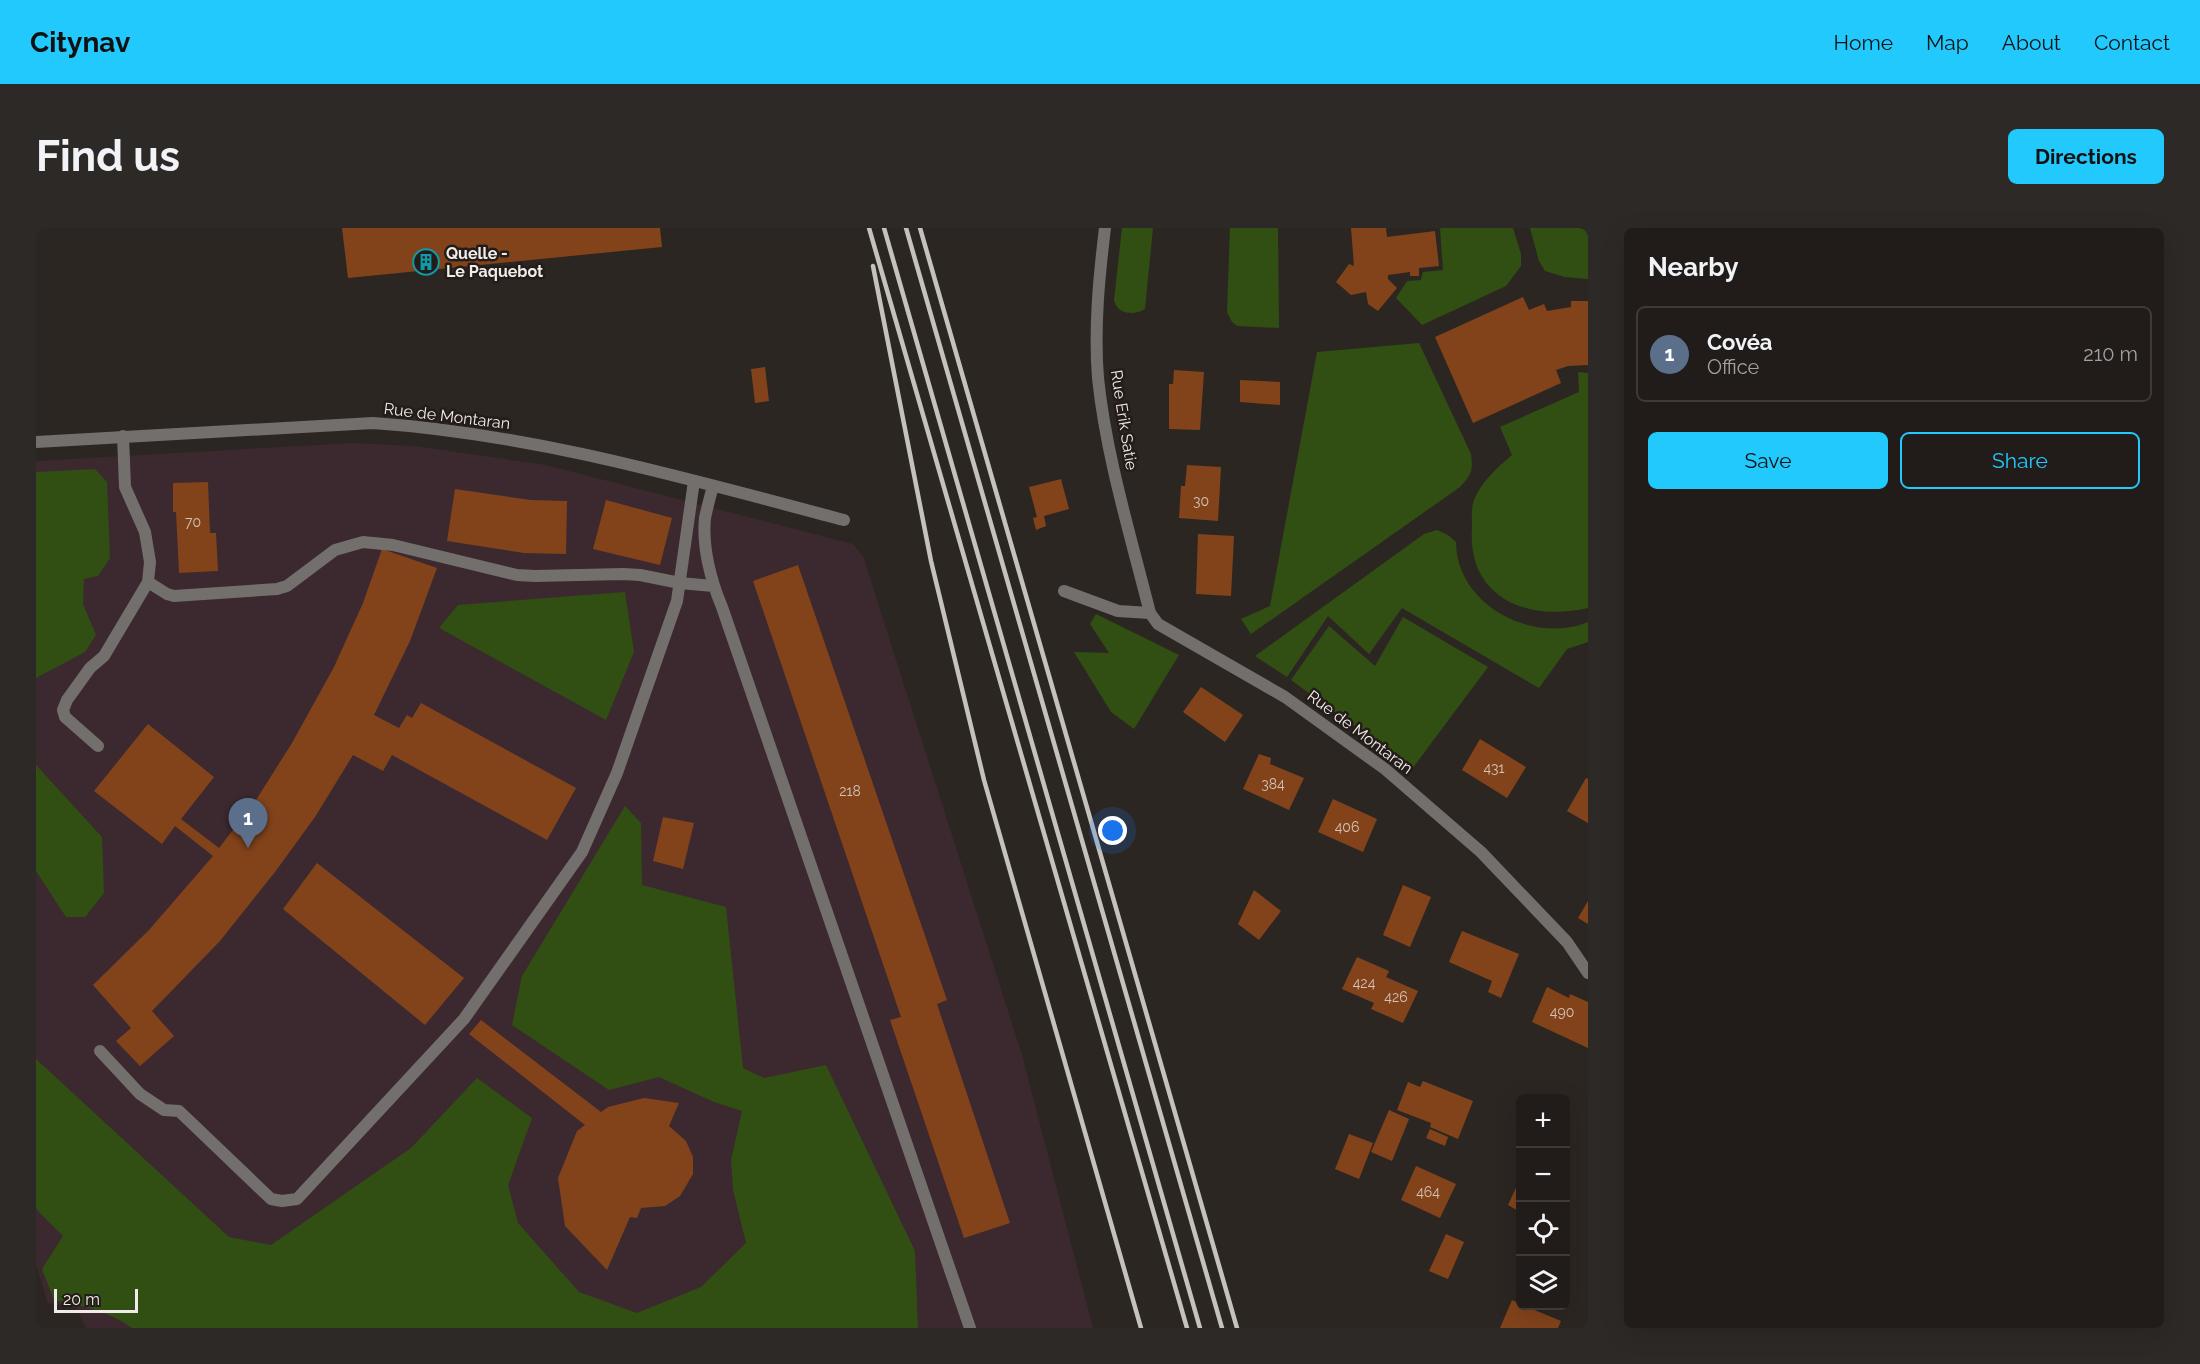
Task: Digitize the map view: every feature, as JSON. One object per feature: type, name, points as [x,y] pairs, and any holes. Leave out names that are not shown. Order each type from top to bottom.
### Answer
[{"type":"street","name":"Rue Erik Satie","points":[[1105,228],[1097,333],[1098,378],[1113,465],[1150,614]]},
{"type":"street","name":"Rue de Montaran","points":[[36,442],[373,423],[422,426],[601,457],[844,520]]},
{"type":"street","points":[[98,746],[65,717],[63,710],[67,700],[90,668],[104,656],[148,582],[150,562],[145,532],[125,487],[123,436]]},
{"type":"street","points":[[100,1052],[140,1094],[164,1110],[179,1111],[271,1199],[282,1201],[297,1199],[465,1018],[582,852],[617,773],[677,601],[694,481]]},
{"type":"street","points":[[713,486],[705,520],[708,561],[713,586],[970,1328]]},
{"type":"street","points":[[148,582],[174,596],[278,589],[287,586],[335,550],[363,542],[393,545],[517,575],[640,574],[680,583],[713,586]]},
{"type":"street","points":[[1064,591],[1118,611],[1150,614]]},
{"type":"street","name":"Rue de Montaran","points":[[1150,614],[1158,624],[1285,698],[1386,769],[1482,852],[1567,942],[1588,972]]},
{"type":"shaded area","points":[[352,443],[415,446],[546,465],[853,544],[863,556],[1022,1055],[1093,1328],[86,1328],[76,1308],[48,1303],[36,1264],[36,461]]},
{"type":"green space","points":[[1122,228],[1153,228],[1145,309],[1136,313],[1122,311],[1114,300]]},
{"type":"green space","points":[[1230,228],[1278,228],[1279,328],[1237,326],[1227,312]]},
{"type":"green space","points":[[1440,228],[1513,228],[1521,254],[1521,266],[1506,286],[1422,325],[1396,298],[1407,281],[1421,280],[1423,272],[1443,270]]},
{"type":"green space","points":[[1530,228],[1588,228],[1588,279],[1565,277],[1545,271],[1539,261]]},
{"type":"green space","points":[[1419,343],[1471,454],[1472,468],[1469,475],[1460,487],[1251,634],[1241,619],[1270,606],[1317,352]]},
{"type":"green space","points":[[1578,372],[1588,373],[1588,608],[1544,611],[1506,600],[1491,588],[1480,572],[1473,552],[1472,506],[1485,481],[1512,455],[1500,427],[1579,392]]},
{"type":"green space","points":[[95,469],[107,482],[110,558],[98,576],[84,579],[83,604],[96,635],[85,652],[36,678],[36,472]]},
{"type":"green space","points":[[1437,530],[1456,542],[1459,564],[1469,584],[1483,601],[1501,614],[1522,623],[1544,628],[1567,628],[1588,622],[1588,642],[1567,649],[1539,688],[1402,608],[1369,654],[1328,616],[1287,677],[1255,656],[1424,534]]},
{"type":"green space","points":[[625,592],[634,652],[606,720],[439,628],[458,605]]},
{"type":"green space","points":[[1096,614],[1179,655],[1134,729],[1111,712],[1074,652],[1109,653],[1090,624]]},
{"type":"green space","points":[[1403,617],[1488,667],[1412,769],[1291,680],[1329,626],[1375,666]]},
{"type":"green space","points":[[36,765],[102,837],[104,893],[85,917],[66,917],[36,871]]},
{"type":"green space","points":[[625,806],[641,823],[642,885],[726,907],[743,1068],[764,1078],[826,1065],[915,1251],[918,1328],[132,1328],[105,1313],[54,1300],[42,1269],[63,1236],[37,1210],[36,1206],[36,1059],[229,1237],[271,1245],[411,1148],[477,1078],[532,1118],[508,1185],[518,1223],[579,1292],[637,1313],[701,1287],[746,1243],[733,1190],[731,1160],[742,1111],[714,1102],[659,1077],[609,1090],[512,1025],[522,976]]},
{"type":"building","name":"Quelle - Le Paquebot","points":[[342,228],[660,228],[662,247],[348,278]]},
{"type":"building","points":[[1351,228],[1386,228],[1387,237],[1435,231],[1439,266],[1419,268],[1419,276],[1410,276],[1410,272],[1388,275],[1388,279],[1397,288],[1378,311],[1368,304],[1366,292],[1351,295],[1336,282],[1349,264],[1354,266]]},
{"type":"building","points":[[1523,297],[1529,310],[1544,304],[1547,311],[1571,307],[1571,301],[1588,301],[1588,365],[1568,366],[1556,370],[1561,383],[1473,423],[1435,337]]},
{"type":"building","points":[[765,367],[769,401],[755,403],[751,369]]},
{"type":"building","points":[[1174,370],[1204,372],[1200,430],[1169,429],[1169,384],[1173,384]]},
{"type":"building","points":[[1240,380],[1280,382],[1280,405],[1240,402]]},
{"type":"building","points":[[1187,465],[1221,467],[1218,521],[1179,518],[1181,486],[1185,486]]},
{"type":"building","points":[[1061,479],[1069,509],[1044,516],[1046,526],[1036,530],[1033,518],[1037,517],[1029,487]]},
{"type":"building","points":[[208,482],[210,533],[216,533],[218,571],[179,573],[176,512],[173,512],[173,483]]},
{"type":"building","points":[[455,489],[531,500],[567,501],[566,554],[524,553],[447,541]]},
{"type":"building","points":[[606,500],[672,518],[660,565],[593,549]]},
{"type":"building","points":[[1198,534],[1234,536],[1231,596],[1196,594]]},
{"type":"building","points":[[382,549],[437,568],[410,641],[374,715],[399,728],[407,715],[412,718],[421,703],[576,788],[547,840],[392,755],[383,771],[353,755],[315,817],[275,872],[220,941],[152,1011],[174,1036],[140,1066],[116,1041],[131,1028],[93,985],[149,930],[213,856],[175,826],[162,844],[94,791],[148,724],[214,777],[181,819],[219,848],[256,800],[292,743],[334,667],[363,603]]},
{"type":"building","points":[[798,565],[947,1000],[937,1004],[1010,1223],[964,1238],[890,1020],[901,1017],[753,581]]},
{"type":"building","points":[[1201,687],[1243,715],[1225,742],[1183,712]]},
{"type":"building","points":[[1480,739],[1526,767],[1507,798],[1462,770]]},
{"type":"building","points":[[1259,754],[1271,758],[1270,764],[1304,778],[1289,810],[1243,789]]},
{"type":"building","points":[[1586,778],[1588,779],[1588,823],[1567,811]]},
{"type":"building","points":[[1333,799],[1377,819],[1363,852],[1318,832]]},
{"type":"building","points":[[663,817],[694,823],[683,869],[653,861]]},
{"type":"building","points":[[317,863],[464,978],[425,1025],[283,909]]},
{"type":"building","points":[[1403,885],[1431,897],[1410,947],[1383,935]]},
{"type":"building","points":[[1254,890],[1281,911],[1259,940],[1238,924]]},
{"type":"building","points":[[1588,901],[1588,924],[1578,918]]},
{"type":"building","points":[[1462,931],[1519,954],[1501,998],[1488,992],[1492,981],[1449,962]]},
{"type":"building","points":[[1357,957],[1389,971],[1386,977],[1418,991],[1403,1023],[1371,1009],[1374,1003],[1342,989]]},
{"type":"building","points":[[1547,987],[1569,998],[1570,994],[1588,1002],[1588,1048],[1532,1022]]},
{"type":"building","points":[[481,1020],[601,1112],[608,1107],[644,1098],[679,1103],[669,1126],[686,1141],[693,1157],[693,1174],[680,1196],[665,1206],[641,1208],[637,1218],[630,1217],[607,1270],[565,1226],[558,1178],[577,1131],[585,1125],[469,1034]]},
{"type":"building","points":[[1423,1081],[1473,1101],[1458,1139],[1430,1127],[1431,1123],[1397,1110],[1408,1082],[1420,1087]]},
{"type":"building","points":[[1389,1110],[1409,1119],[1392,1161],[1371,1152]]},
{"type":"building","points":[[1430,1129],[1448,1137],[1445,1146],[1426,1138]]},
{"type":"building","points":[[1349,1134],[1373,1143],[1359,1179],[1335,1169]]},
{"type":"building","points":[[1416,1166],[1456,1184],[1440,1218],[1401,1200]]},
{"type":"building","points":[[1516,1188],[1516,1210],[1508,1205]]},
{"type":"building","points":[[1446,1234],[1464,1242],[1448,1279],[1429,1271]]},
{"type":"building","points":[[1512,1300],[1516,1302],[1516,1310],[1535,1310],[1561,1321],[1558,1328],[1500,1328]]},
{"type":"railway","points":[[869,228],[1187,1328]]},
{"type":"railway","points":[[884,228],[1200,1328]]},
{"type":"railway","points":[[906,228],[1222,1328]]},
{"type":"railway","points":[[920,228],[1237,1328]]},
{"type":"railway","points":[[873,266],[931,561],[984,780],[1141,1328]]},
{"type":"place","name":"Quelle - Le Paquebot","points":[[426,262]]},
{"type":"place","name":"Covéa","points":[[248,848]]}]
